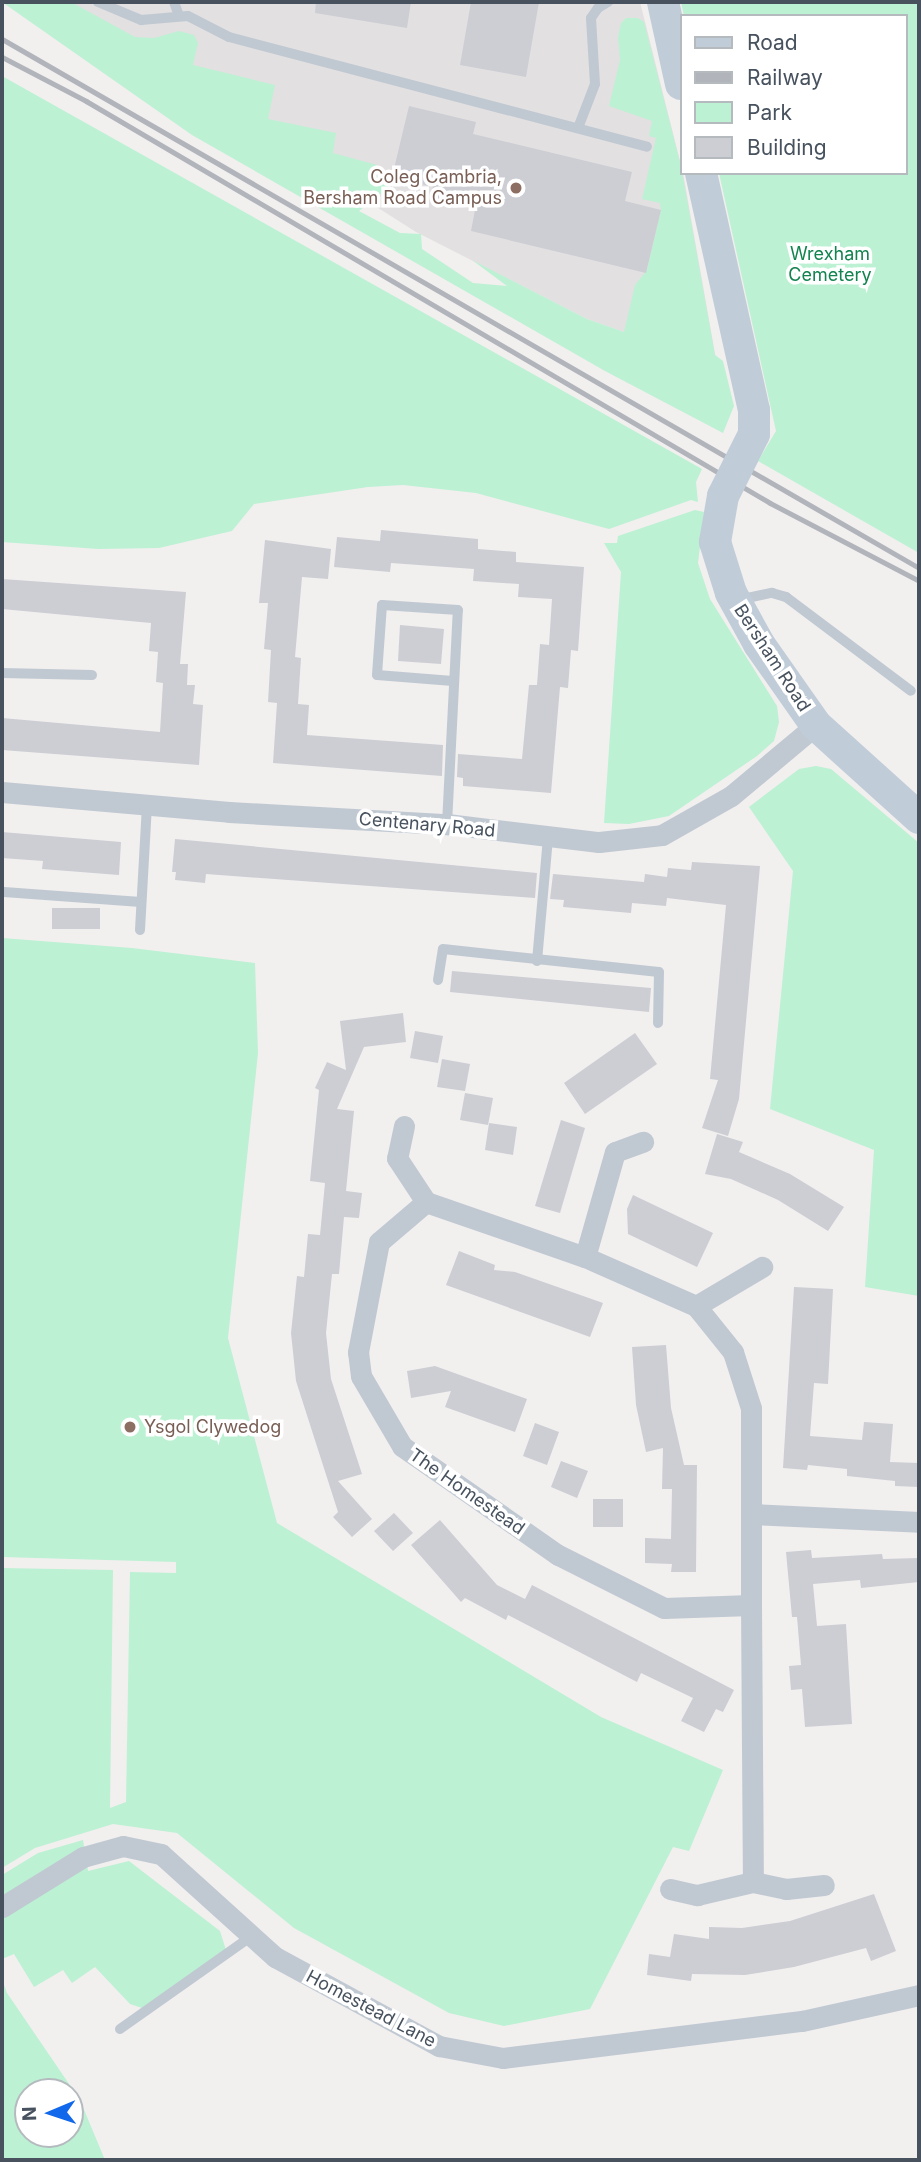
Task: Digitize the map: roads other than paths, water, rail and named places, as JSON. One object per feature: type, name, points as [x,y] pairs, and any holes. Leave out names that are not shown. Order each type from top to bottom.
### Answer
[{"type":"main road","points":[[663,2],[680,79]]},
{"type":"main road","name":"Bersham Road","points":[[701,175],[754,410],[754,434],[723,496],[715,542],[735,600],[759,644],[816,725],[919,818]]},
{"type":"street","name":"Centenary Road","points":[[2,792],[447,824],[599,842],[662,835],[731,796],[816,725]]},
{"type":"street","points":[[404,1126],[397,1158],[426,1202],[585,1257],[696,1306],[733,1352],[751,1408],[753,1882]]},
{"type":"street","points":[[585,1257],[615,1152],[643,1142]]},
{"type":"street","name":"The Homestead","points":[[426,1202],[379,1242],[358,1352],[361,1376],[402,1446],[558,1555],[664,1608],[751,1605]]},
{"type":"street","points":[[696,1306],[762,1266]]},
{"type":"street","points":[[752,1514],[919,1522]]},
{"type":"street","name":"Homestead Lane","points":[[2,1907],[83,1857],[123,1846],[161,1854],[275,1957],[439,2046],[503,2058],[802,2021],[919,1995]]},
{"type":"street","points":[[670,1889],[697,1895],[753,1882],[786,1889],[824,1885]]},
{"type":"lane","points":[[98,2],[141,20],[178,16],[198,20],[229,37],[648,147]]},
{"type":"lane","points":[[174,2],[178,16]]},
{"type":"lane","points":[[578,128],[595,85],[592,18],[600,4]]},
{"type":"lane","points":[[735,600],[772,593],[786,597],[911,691]]},
{"type":"lane","points":[[447,824],[458,610],[382,605],[377,675],[453,681]]},
{"type":"lane","points":[[2,673],[92,676]]},
{"type":"lane","points":[[140,930],[147,804]]},
{"type":"lane","points":[[537,961],[548,837]]},
{"type":"lane","points":[[4,892],[141,902]]},
{"type":"lane","points":[[438,980],[443,949],[659,972],[658,1023]]},
{"type":"lane","points":[[120,2029],[252,1936]]},
{"type":"railway","points":[[2,39],[919,568]]},
{"type":"railway","points":[[2,57],[86,101],[770,503],[919,581]]},
{"type":"place","name":"Coleg Cambria, Bersham Road Campus","points":[[516,188]]},
{"type":"place","name":"Ysgol Clywedog","points":[[130,1427]]},
{"type":"park label","name":"Wrexham Cemetery","points":[[830,265]]}]
